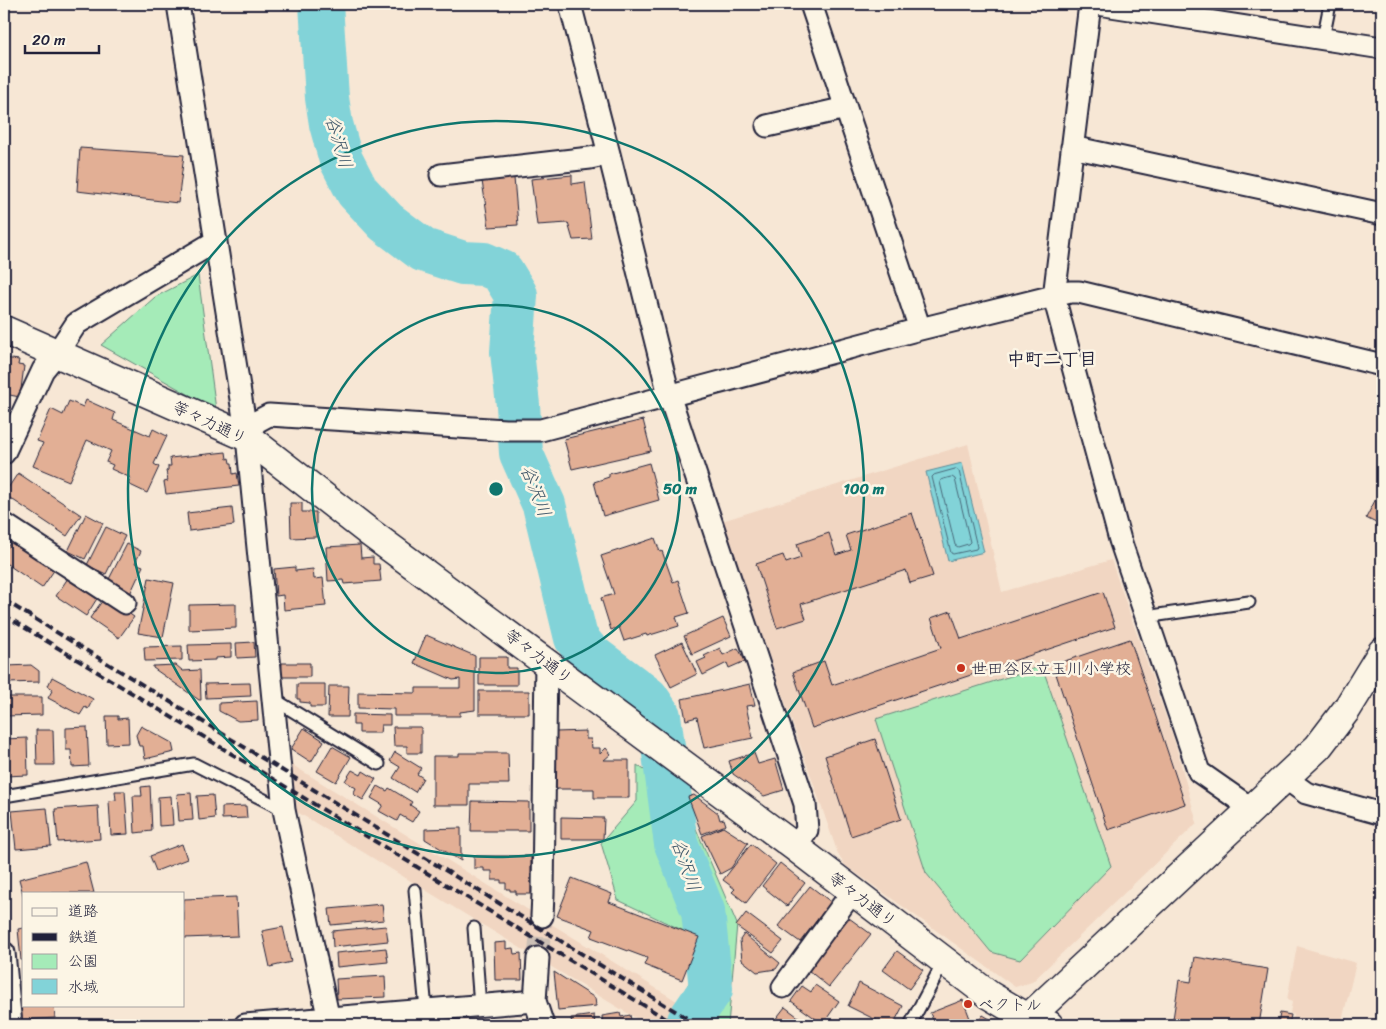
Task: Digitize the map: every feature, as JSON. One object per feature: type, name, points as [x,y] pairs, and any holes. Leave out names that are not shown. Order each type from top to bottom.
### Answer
[{"type":"street","points":[[178,4],[247,437],[284,810],[330,1022]]},
{"type":"street","points":[[570,4],[610,154],[669,395],[805,804],[808,830],[795,847]]},
{"type":"street","points":[[811,4],[920,329]]},
{"type":"street","points":[[1090,4],[1054,297],[1120,540],[1199,772],[1252,809]]},
{"type":"street","points":[[1098,4],[1382,48]]},
{"type":"street","points":[[767,126],[846,108]]},
{"type":"street","points":[[1072,147],[1382,214]]},
{"type":"street","points":[[441,175],[590,158],[610,154]]},
{"type":"street","points":[[4,453],[43,370],[76,324],[216,241]]},
{"type":"street","points":[[247,437],[256,422],[269,415],[505,430],[541,430],[920,329],[1070,292],[1079,292],[1382,364]]},
{"type":"street","name":"等々力通り","points":[[4,330],[247,437],[369,532],[546,661],[944,961],[990,995],[1038,1022]]},
{"type":"street","points":[[4,524],[125,603]]},
{"type":"street","points":[[1038,1022],[1284,777],[1318,747],[1347,709],[1382,652]]},
{"type":"street","points":[[542,916],[544,894],[546,661]]},
{"type":"street","points":[[1284,777],[1306,793],[1382,814]]},
{"type":"street","points":[[783,987],[853,891]]},
{"type":"street","points":[[4,953],[11,1025]]},
{"type":"street","points":[[538,958],[535,1000],[544,1025]]},
{"type":"street","points":[[245,1025],[330,1022],[426,1010],[535,1000]]},
{"type":"lane","points":[[1323,39],[1330,4]]},
{"type":"lane","points":[[1145,617],[1249,602]]},
{"type":"lane","points":[[272,698],[379,764]]},
{"type":"lane","points":[[4,796],[194,764],[284,810]]},
{"type":"lane","points":[[415,890],[426,1010]]},
{"type":"lane","points":[[474,928],[480,1006]]},
{"type":"lane","points":[[910,1025],[944,961]]},
{"type":"shaded area","name":"世田谷区立玉川小学校","points":[[968,444],[1002,592],[1111,560],[1175,743],[1197,823],[1032,982],[1015,987],[845,865],[838,854],[722,521]]},
{"type":"shaded area","points":[[268,750],[716,1025],[647,1025],[271,796]]},
{"type":"shaded area","points":[[1297,946],[1356,963],[1341,1025],[1291,1025],[1294,1015],[1290,1013],[1292,1002],[1287,1000]]},
{"type":"green space","points":[[198,275],[216,410],[101,345],[155,297]]},
{"type":"green space","points":[[1042,666],[1111,866],[1020,960],[991,952],[926,873],[876,719]]},
{"type":"green space","points":[[637,765],[682,796],[737,924],[728,1025],[663,1025],[689,983],[699,938],[618,900],[601,843],[637,801]]},
{"type":"water","points":[[962,463],[984,552],[948,561],[926,472]]},
{"type":"building","points":[[80,148],[184,155],[178,203],[77,191]]},
{"type":"building","points":[[572,175],[572,184],[585,182],[592,239],[573,240],[568,223],[537,225],[531,179]]},
{"type":"building","points":[[514,178],[518,225],[489,227],[482,181]]},
{"type":"building","points":[[4,358],[19,360],[18,365],[24,366],[20,397],[4,394]]},
{"type":"building","points":[[86,400],[115,413],[113,420],[150,436],[153,429],[167,436],[154,464],[159,467],[147,493],[128,484],[131,478],[111,469],[113,465],[106,462],[111,451],[87,440],[69,481],[33,466],[43,443],[37,441],[51,409],[63,415],[69,401],[83,407]]},
{"type":"building","points":[[643,420],[651,451],[572,469],[564,439]]},
{"type":"building","points":[[226,452],[227,459],[229,458],[230,463],[232,463],[233,474],[237,473],[239,486],[166,494],[164,482],[168,481],[166,471],[168,466],[171,466],[170,458]]},
{"type":"building","points":[[649,463],[659,500],[603,516],[594,482],[609,477],[609,474]]},
{"type":"building","points":[[18,473],[81,515],[67,536],[4,494]]},
{"type":"building","points":[[1382,487],[1382,526],[1366,518]]},
{"type":"building","points":[[290,503],[302,503],[302,512],[316,512],[316,537],[291,538]]},
{"type":"building","points":[[232,508],[234,525],[189,531],[187,513]]},
{"type":"building","points":[[912,513],[933,576],[910,583],[906,570],[801,604],[806,619],[777,628],[756,564],[783,555],[786,563],[801,558],[797,544],[829,533],[836,555],[851,550],[846,535]]},
{"type":"building","points":[[86,514],[103,523],[85,559],[68,551]]},
{"type":"building","points":[[106,527],[125,536],[106,574],[87,565]]},
{"type":"building","points":[[14,537],[57,566],[42,588],[4,562],[4,552]]},
{"type":"building","points":[[655,538],[660,552],[662,551],[673,582],[678,580],[689,613],[676,617],[679,626],[624,641],[619,627],[611,630],[601,598],[614,594],[601,556]]},
{"type":"building","points":[[127,544],[141,551],[135,563],[143,566],[130,594],[107,583]]},
{"type":"building","points":[[360,545],[361,558],[373,557],[373,564],[379,564],[381,581],[344,584],[343,580],[328,581],[326,547]]},
{"type":"building","points":[[295,567],[295,571],[313,569],[314,579],[323,578],[326,606],[284,610],[283,595],[276,596],[274,569]]},
{"type":"building","points":[[68,578],[98,597],[86,616],[56,596]]},
{"type":"building","points":[[149,578],[174,583],[163,637],[138,633]]},
{"type":"building","points":[[1103,592],[1115,627],[812,728],[793,672],[824,661],[832,685],[941,648],[931,618],[951,611],[961,639]]},
{"type":"building","points":[[105,597],[134,617],[119,638],[90,618]]},
{"type":"building","points":[[236,604],[236,628],[189,630],[189,605]]},
{"type":"building","points":[[723,618],[731,636],[692,654],[684,636]]},
{"type":"building","points":[[426,635],[475,656],[475,710],[460,712],[460,716],[394,716],[394,709],[358,708],[358,692],[416,693],[416,688],[460,688],[460,679],[453,680],[414,663]]},
{"type":"building","points":[[1130,639],[1185,804],[1108,830],[1053,665]]},
{"type":"building","points":[[254,642],[255,657],[237,658],[236,643]]},
{"type":"building","points":[[682,642],[697,674],[671,687],[655,655]]},
{"type":"building","points":[[231,644],[231,657],[189,661],[188,645]]},
{"type":"building","points":[[182,646],[182,660],[145,661],[144,647]]},
{"type":"building","points":[[720,648],[723,655],[738,648],[745,661],[729,668],[727,663],[703,675],[697,662]]},
{"type":"building","points":[[479,657],[507,657],[507,668],[517,668],[517,685],[479,685]]},
{"type":"building","points":[[282,663],[310,663],[310,677],[281,677]]},
{"type":"building","points":[[31,665],[39,671],[39,682],[8,683],[7,666]]},
{"type":"building","points":[[176,665],[183,671],[200,670],[201,700],[153,668],[153,666]]},
{"type":"building","points":[[52,677],[93,699],[88,709],[85,707],[80,715],[48,698],[53,689],[48,686]]},
{"type":"building","points":[[250,683],[251,696],[206,698],[205,684]]},
{"type":"building","points":[[297,684],[325,684],[325,707],[310,707],[310,703],[300,702],[300,699],[297,699]]},
{"type":"building","points":[[750,684],[755,705],[746,706],[753,738],[704,748],[697,717],[686,720],[682,699]]},
{"type":"building","points":[[329,686],[349,686],[348,717],[328,717]]},
{"type":"building","points":[[479,691],[529,691],[529,714],[479,714]]},
{"type":"building","points":[[5,697],[42,697],[42,715],[5,716]]},
{"type":"building","points":[[257,701],[258,720],[238,721],[219,711],[219,703]]},
{"type":"building","points":[[353,714],[390,715],[390,725],[381,725],[380,733],[359,733],[359,725],[353,725]]},
{"type":"building","points":[[106,716],[118,716],[118,719],[128,718],[129,743],[107,744]]},
{"type":"building","points":[[141,726],[172,743],[174,752],[145,759],[143,746],[139,746],[136,735]]},
{"type":"building","points":[[87,727],[89,766],[72,767],[71,750],[66,750],[66,728]]},
{"type":"building","points":[[393,727],[421,727],[421,753],[407,753],[407,746],[394,746]]},
{"type":"building","points":[[304,728],[324,741],[311,762],[291,749]]},
{"type":"building","points":[[36,730],[53,730],[54,765],[37,765]]},
{"type":"building","points":[[586,731],[586,739],[591,739],[592,748],[600,748],[600,754],[606,748],[611,754],[604,760],[629,760],[629,798],[594,798],[594,789],[556,789],[556,732]]},
{"type":"building","points":[[27,738],[28,775],[5,776],[4,739]]},
{"type":"building","points":[[875,739],[901,819],[851,836],[825,756]]},
{"type":"building","points":[[332,746],[351,757],[336,782],[317,771]]},
{"type":"building","points":[[395,752],[421,768],[417,774],[423,778],[415,792],[393,778],[400,767],[390,761]]},
{"type":"building","points":[[459,753],[508,753],[509,784],[469,784],[469,805],[433,805],[433,756],[459,756]]},
{"type":"building","points":[[754,753],[758,764],[775,759],[784,790],[764,796],[733,774],[729,761]]},
{"type":"building","points":[[352,770],[361,775],[363,771],[376,779],[363,800],[353,794],[356,788],[345,781]]},
{"type":"building","points":[[150,786],[152,831],[135,833],[133,796],[142,796],[141,787]]},
{"type":"building","points":[[378,786],[387,791],[389,788],[412,802],[410,805],[419,811],[412,822],[400,815],[397,821],[379,811],[383,805],[371,798]]},
{"type":"building","points":[[115,791],[125,791],[128,834],[111,835],[109,801],[116,800]]},
{"type":"building","points":[[191,793],[193,820],[179,821],[177,794]]},
{"type":"building","points":[[213,795],[215,818],[199,820],[197,796]]},
{"type":"building","points":[[694,795],[718,813],[720,820],[724,819],[726,825],[702,834],[688,797]]},
{"type":"building","points":[[171,796],[173,825],[159,826],[158,797]]},
{"type":"building","points":[[472,801],[529,802],[529,831],[471,831]]},
{"type":"building","points":[[98,806],[100,839],[58,842],[55,809]]},
{"type":"building","points":[[246,806],[247,818],[222,819],[222,807]]},
{"type":"building","points":[[47,808],[51,846],[16,849],[12,811]]},
{"type":"building","points":[[561,817],[604,818],[603,839],[561,839]]},
{"type":"building","points":[[723,827],[748,843],[731,868],[720,874],[702,836]]},
{"type":"building","points":[[461,828],[461,861],[425,839],[425,829]]},
{"type":"building","points":[[182,844],[187,859],[156,871],[150,856]]},
{"type":"building","points":[[751,844],[776,864],[746,903],[732,892],[735,889],[723,880]]},
{"type":"building","points":[[474,856],[531,856],[531,894],[516,894],[516,891],[506,889],[506,883],[501,883],[501,880],[492,880],[492,871],[484,871],[484,868],[474,868]]},
{"type":"building","points":[[86,862],[94,892],[22,892],[19,879]]},
{"type":"building","points":[[780,863],[805,883],[787,906],[762,886]]},
{"type":"building","points":[[572,878],[612,894],[609,902],[699,937],[682,980],[644,965],[647,958],[591,937],[594,930],[557,916]]},
{"type":"building","points":[[810,886],[831,902],[800,942],[778,926]]},
{"type":"building","points":[[236,897],[238,936],[185,938],[185,899]]},
{"type":"building","points":[[382,904],[384,920],[331,925],[329,909]]},
{"type":"building","points":[[746,913],[783,941],[773,953],[736,926]]},
{"type":"building","points":[[849,918],[871,934],[829,987],[808,970]]},
{"type":"building","points":[[386,926],[388,941],[333,947],[332,931]]},
{"type":"building","points":[[283,927],[291,962],[270,967],[262,931]]},
{"type":"building","points":[[22,928],[22,960],[21,960],[18,929]]},
{"type":"building","points":[[744,934],[780,963],[776,969],[757,972],[742,960],[740,940]]},
{"type":"building","points":[[506,942],[506,949],[513,948],[514,954],[521,953],[522,980],[495,980],[494,943]]},
{"type":"building","points":[[386,948],[388,962],[337,967],[336,953]]},
{"type":"building","points":[[897,951],[923,970],[909,989],[883,970]]},
{"type":"building","points":[[1195,957],[1268,969],[1259,1025],[1206,1025],[1173,1019],[1179,980],[1191,982]]},
{"type":"building","points":[[554,972],[595,998],[596,1006],[558,1010]]},
{"type":"building","points":[[385,976],[386,997],[337,999],[336,979]]},
{"type":"building","points":[[20,982],[22,982],[22,1006],[54,1006],[55,1018],[22,1020]]},
{"type":"building","points":[[859,983],[903,1006],[893,1025],[875,1025],[878,1021],[848,1006]]},
{"type":"building","points":[[815,985],[839,1001],[823,1024],[791,1001],[802,986],[811,992]]},
{"type":"building","points":[[963,1000],[971,1021],[966,1023],[967,1025],[935,1025],[930,1013]]},
{"type":"building","points":[[785,1007],[809,1025],[771,1025]]},
{"type":"building","points":[[620,1013],[621,1017],[630,1015],[632,1025],[603,1025],[602,1016]]},
{"type":"building","points":[[1280,1013],[1291,1015],[1289,1025],[1278,1025]]},
{"type":"building","points":[[594,1015],[595,1025],[572,1025],[571,1018]]},
{"type":"building","points":[[983,1015],[1000,1025],[976,1025]]},
{"type":"waterway","name":"谷沢川","points":[[321,4],[327,98],[331,124],[341,160],[357,191],[386,222],[423,250],[463,263],[484,264],[502,272],[516,295],[512,352],[521,453],[544,505],[576,638],[590,655],[647,698],[659,716],[676,844],[703,911],[711,989],[688,1025]]},
{"type":"tunnel","points":[[538,958],[542,916]]},
{"type":"railway","points":[[4,600],[698,1025]]},
{"type":"railway","points":[[4,615],[676,1025]]},
{"type":"place","name":"世田谷区立玉川小学校","points":[[961,668]]},
{"type":"place","name":"ベクトル","points":[[968,1004]]},
{"type":"district","name":"中町二丁目","points":[[1052,359]]}]
